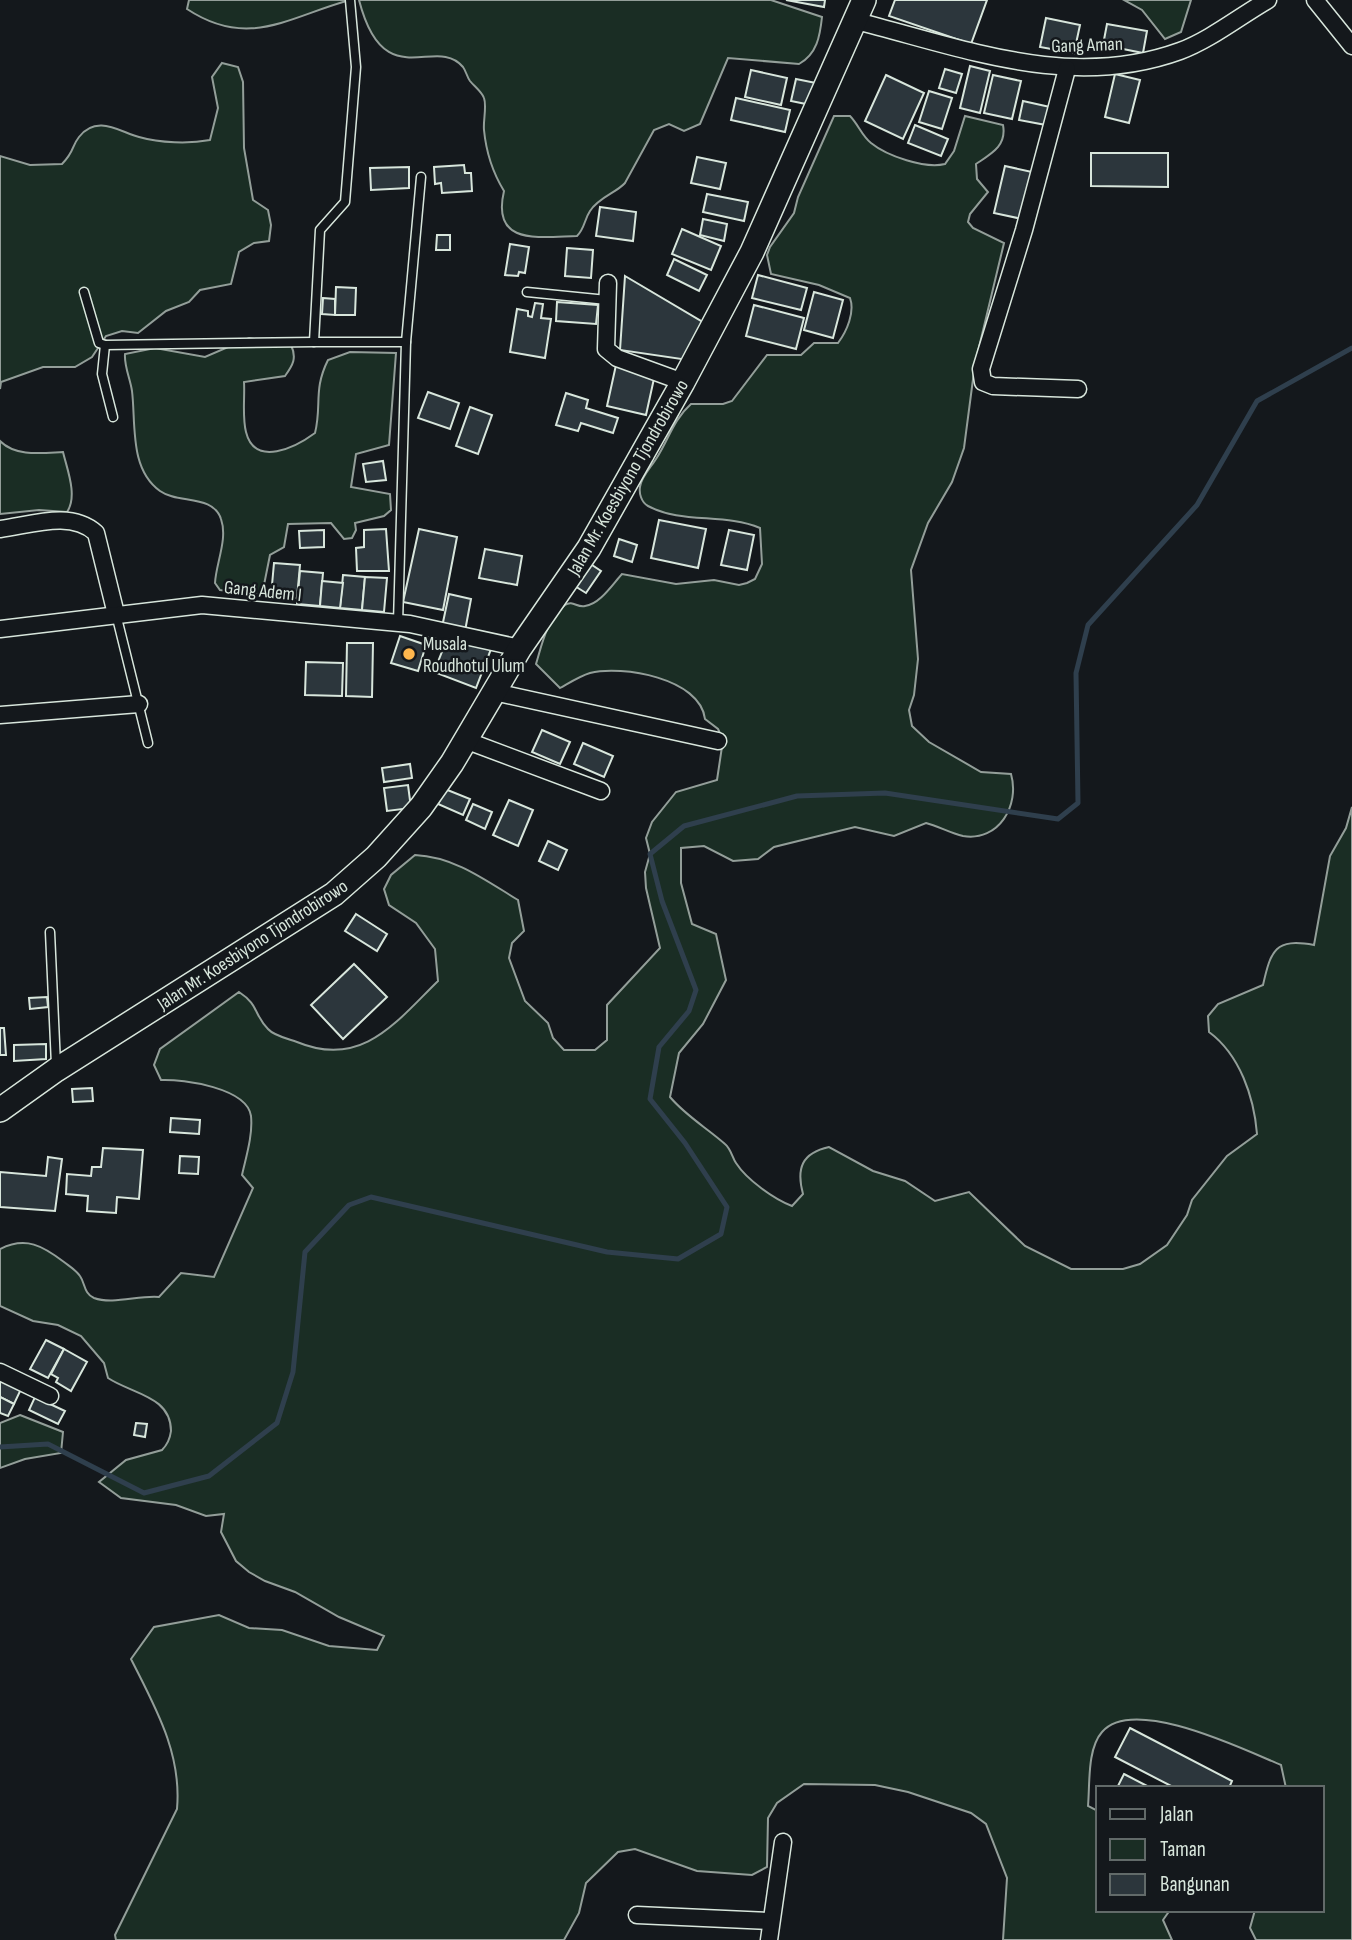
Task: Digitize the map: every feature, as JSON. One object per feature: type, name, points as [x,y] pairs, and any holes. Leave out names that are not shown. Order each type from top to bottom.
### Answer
[{"type":"main road","name":"Jalan Mr. Koesbiyono Tjondrobirowo","points":[[0,1110],[56,1070],[334,894],[376,857],[421,807],[520,648],[589,548],[683,382],[752,252],[860,10]]},
{"type":"street","name":"Gang Aman","points":[[860,10],[1028,64],[1067,69],[1124,65],[1182,51],[1268,0]]},
{"type":"street","points":[[1315,0],[1352,46]]},
{"type":"street","points":[[1067,69],[1024,230],[981,369],[983,382],[993,387],[1078,389]]},
{"type":"street","points":[[608,283],[606,349],[617,358],[683,382]]},
{"type":"street","points":[[0,529],[66,520],[91,528],[96,533],[116,614]]},
{"type":"street","name":"Gang Adem I","points":[[0,629],[202,605],[432,627],[520,648]]},
{"type":"street","points":[[494,692],[718,741]]},
{"type":"street","points":[[0,715],[139,705]]},
{"type":"street","points":[[465,740],[601,791]]},
{"type":"street","points":[[0,1372],[50,1396]]},
{"type":"street","points":[[769,1940],[769,1921],[783,1842]]},
{"type":"street","points":[[637,1915],[769,1921]]},
{"type":"lane","points":[[314,342],[320,230],[345,202],[356,67],[350,0]]},
{"type":"lane","points":[[398,623],[406,342],[421,177]]},
{"type":"lane","points":[[84,292],[99,343],[105,345],[406,342]]},
{"type":"lane","points":[[527,292],[607,300]]},
{"type":"lane","points":[[105,345],[102,374],[113,417]]},
{"type":"lane","points":[[116,614],[148,743]]},
{"type":"lane","points":[[50,932],[56,1070]]},
{"type":"green space","points":[[189,0],[350,0],[288,21],[250,28],[230,27],[209,21],[187,9]]},
{"type":"green space","points":[[359,0],[771,0],[822,17],[814,50],[799,64],[728,58],[700,124],[684,131],[669,124],[654,130],[625,183],[594,206],[577,236],[534,237],[511,230],[505,221],[502,209],[504,191],[493,169],[485,138],[484,98],[463,67],[452,59],[396,55],[382,47],[370,29]]},
{"type":"green space","points":[[1124,0],[1191,0],[1181,32],[1165,39],[1142,10]]},
{"type":"green space","points":[[222,63],[238,67],[243,82],[244,148],[253,200],[268,210],[271,225],[269,241],[254,243],[239,252],[231,284],[200,290],[189,302],[166,311],[138,333],[122,331],[106,336],[92,357],[75,367],[43,367],[1,382],[0,389],[0,156],[30,165],[62,164],[86,130],[101,126],[156,141],[210,140],[218,108],[212,77]]},
{"type":"green space","points":[[834,116],[850,116],[868,140],[878,148],[906,160],[927,165],[945,164],[954,151],[965,116],[1003,125],[1003,139],[1000,144],[976,164],[977,179],[988,192],[970,214],[968,222],[973,228],[1004,243],[975,364],[964,448],[952,482],[928,523],[911,570],[918,659],[914,695],[909,710],[912,726],[929,742],[981,772],[1011,774],[1012,798],[1004,819],[987,833],[976,836],[963,836],[926,823],[894,836],[855,827],[774,847],[758,859],[733,861],[704,846],[681,848],[681,883],[692,924],[716,934],[726,980],[703,1024],[679,1053],[670,1097],[727,1146],[736,1163],[754,1182],[769,1194],[792,1206],[803,1194],[800,1177],[803,1163],[813,1153],[829,1147],[873,1171],[905,1181],[935,1201],[969,1192],[1025,1246],[1071,1269],[1123,1269],[1140,1264],[1167,1245],[1187,1215],[1192,1200],[1227,1156],[1257,1134],[1253,1106],[1244,1078],[1229,1052],[1209,1032],[1208,1016],[1218,1004],[1263,985],[1272,955],[1277,949],[1291,943],[1314,945],[1330,856],[1346,828],[1352,807],[1352,1940],[1256,1940],[1250,1928],[1254,1912],[1324,1912],[1324,1786],[1286,1786],[1281,1765],[1190,1729],[1138,1719],[1117,1722],[1102,1732],[1092,1757],[1088,1806],[1096,1810],[1096,1912],[1169,1912],[1163,1920],[1172,1940],[1003,1940],[1007,1878],[986,1824],[971,1813],[908,1792],[875,1785],[804,1784],[777,1803],[768,1818],[767,1867],[752,1875],[697,1871],[635,1849],[618,1852],[586,1883],[579,1913],[564,1940],[116,1940],[115,1935],[177,1809],[177,1788],[171,1750],[165,1731],[131,1659],[154,1627],[219,1615],[249,1628],[282,1630],[329,1646],[377,1650],[384,1636],[339,1617],[295,1592],[249,1572],[236,1561],[221,1532],[224,1514],[206,1516],[176,1505],[121,1498],[99,1482],[126,1460],[162,1450],[170,1436],[169,1419],[165,1410],[157,1403],[108,1378],[104,1363],[81,1336],[58,1325],[33,1321],[0,1306],[0,1249],[18,1243],[41,1247],[74,1270],[82,1279],[88,1294],[101,1300],[159,1297],[181,1273],[214,1277],[253,1188],[242,1175],[250,1138],[251,1116],[247,1106],[227,1092],[184,1081],[161,1080],[154,1065],[160,1049],[239,992],[250,1001],[271,1031],[320,1049],[341,1050],[359,1045],[392,1025],[438,981],[435,949],[416,923],[389,905],[384,889],[391,875],[415,855],[456,865],[518,900],[524,931],[512,943],[509,958],[525,1001],[548,1023],[553,1038],[564,1050],[595,1050],[607,1040],[607,1005],[660,948],[646,888],[645,872],[650,854],[646,838],[652,822],[676,792],[717,780],[723,740],[718,729],[705,719],[700,705],[689,693],[675,684],[639,673],[604,671],[586,674],[560,688],[536,664],[546,632],[559,611],[568,604],[582,606],[596,602],[622,574],[676,584],[714,580],[739,585],[755,579],[762,564],[760,528],[746,523],[674,515],[661,511],[644,502],[640,487],[675,423],[691,404],[723,404],[732,401],[767,355],[801,355],[814,343],[838,343],[844,333],[851,315],[850,298],[819,285],[771,274],[767,255],[794,213],[798,197]]},
{"type":"green space","points":[[249,338],[291,345],[294,354],[292,365],[285,376],[244,382],[246,432],[251,443],[267,452],[287,448],[315,433],[319,389],[328,360],[350,352],[396,353],[389,445],[356,454],[351,487],[390,494],[391,510],[384,516],[355,523],[356,530],[352,538],[344,539],[331,523],[288,524],[284,547],[270,555],[262,595],[220,590],[215,583],[223,527],[217,511],[203,503],[167,495],[150,482],[143,471],[136,445],[132,391],[125,359],[125,354],[155,348],[205,357]]},
{"type":"green space","points":[[0,441],[21,452],[63,452],[72,490],[67,512],[39,510],[0,514]]},
{"type":"green space","points":[[20,1415],[63,1432],[61,1453],[25,1459],[0,1468],[0,1423]]},
{"type":"building","points":[[786,0],[825,0],[824,7]]},
{"type":"building","points":[[895,0],[987,0],[971,44],[889,16]]},
{"type":"building","points":[[1046,18],[1080,25],[1074,53],[1040,47]]},
{"type":"building","points":[[1107,24],[1147,31],[1143,53],[1103,45]]},
{"type":"building","points":[[970,66],[990,71],[980,113],[960,108]]},
{"type":"building","points":[[945,69],[962,74],[956,93],[939,88]]},
{"type":"building","points":[[751,70],[787,78],[781,105],[745,97]]},
{"type":"building","points":[[1115,74],[1140,80],[1129,123],[1105,117]]},
{"type":"building","points":[[886,75],[924,93],[903,139],[865,121]]},
{"type":"building","points":[[993,75],[1021,81],[1012,119],[984,113]]},
{"type":"building","points":[[796,79],[816,83],[811,105],[791,101]]},
{"type":"building","points":[[929,91],[952,98],[942,129],[919,122]]},
{"type":"building","points":[[736,98],[790,110],[785,132],[731,120]]},
{"type":"building","points":[[1023,101],[1050,107],[1046,125],[1019,120]]},
{"type":"building","points":[[915,125],[948,139],[941,156],[908,143]]},
{"type":"building","points":[[1091,153],[1168,153],[1168,187],[1091,186]]},
{"type":"building","points":[[697,157],[726,163],[720,189],[691,183]]},
{"type":"building","points":[[464,165],[465,173],[471,173],[472,191],[442,193],[441,183],[435,184],[434,167]]},
{"type":"building","points":[[1005,166],[1032,172],[1022,219],[994,213]]},
{"type":"building","points":[[409,167],[409,188],[371,190],[370,168]]},
{"type":"building","points":[[707,194],[748,202],[744,221],[703,212]]},
{"type":"building","points":[[600,207],[636,212],[633,241],[596,236]]},
{"type":"building","points":[[703,219],[727,224],[724,241],[700,235]]},
{"type":"building","points":[[682,229],[721,246],[711,270],[672,254]]},
{"type":"building","points":[[437,235],[450,235],[450,250],[436,250]]},
{"type":"building","points":[[510,244],[529,247],[525,273],[519,272],[518,276],[505,275]]},
{"type":"building","points":[[567,248],[593,250],[591,278],[565,276]]},
{"type":"building","points":[[674,259],[707,275],[699,291],[667,275]]},
{"type":"building","points":[[758,275],[807,288],[801,310],[752,298]]},
{"type":"building","points":[[625,276],[706,324],[688,360],[620,350]]},
{"type":"building","points":[[336,287],[356,288],[355,315],[335,315]]},
{"type":"building","points":[[814,292],[843,300],[833,338],[804,330]]},
{"type":"building","points":[[323,298],[335,299],[335,315],[322,314]]},
{"type":"building","points":[[557,302],[598,305],[596,324],[556,321]]},
{"type":"building","points":[[535,303],[543,304],[541,318],[551,319],[545,358],[510,352],[517,309],[528,311],[528,316],[532,317]]},
{"type":"building","points":[[754,305],[804,318],[796,349],[746,336]]},
{"type":"building","points":[[616,365],[655,374],[646,415],[607,406]]},
{"type":"building","points":[[428,392],[459,403],[450,429],[418,418]]},
{"type":"building","points":[[566,393],[588,400],[586,408],[618,418],[613,433],[581,423],[578,431],[556,425]]},
{"type":"building","points":[[470,407],[492,415],[478,454],[456,446]]},
{"type":"building","points":[[383,461],[386,480],[366,482],[363,464]]},
{"type":"building","points":[[659,520],[706,529],[698,568],[651,558]]},
{"type":"building","points":[[386,529],[389,571],[357,571],[356,548],[364,547],[364,530]]},
{"type":"building","points":[[419,529],[457,537],[443,610],[403,602]]},
{"type":"building","points":[[324,530],[324,547],[300,548],[299,531]]},
{"type":"building","points":[[729,530],[754,535],[747,570],[721,565]]},
{"type":"building","points":[[619,539],[637,545],[632,562],[614,556]]},
{"type":"building","points":[[485,549],[522,556],[517,585],[479,578]]},
{"type":"building","points":[[586,561],[601,571],[586,593],[570,583]]},
{"type":"building","points":[[274,563],[300,565],[297,598],[271,596]]},
{"type":"building","points":[[300,571],[323,573],[320,606],[297,604]]},
{"type":"building","points":[[343,575],[365,577],[362,610],[340,608]]},
{"type":"building","points":[[365,577],[387,578],[384,612],[362,610]]},
{"type":"building","points":[[322,581],[343,583],[340,608],[320,606]]},
{"type":"building","points":[[449,594],[471,599],[465,631],[442,627]]},
{"type":"building","points":[[449,634],[491,649],[476,688],[434,672]]},
{"type":"building","name":"Musala Roudhotul Ulum","points":[[400,636],[426,645],[418,671],[391,663]]},
{"type":"building","points":[[347,643],[373,643],[372,697],[346,696]]},
{"type":"building","points":[[306,662],[343,663],[342,696],[305,695]]},
{"type":"building","points":[[542,730],[570,742],[560,764],[532,752]]},
{"type":"building","points":[[583,743],[613,756],[604,777],[574,764]]},
{"type":"building","points":[[410,764],[412,778],[384,782],[382,768]]},
{"type":"building","points":[[408,785],[411,808],[387,811],[384,788]]},
{"type":"building","points":[[445,789],[470,799],[463,815],[438,804]]},
{"type":"building","points":[[509,800],[533,810],[518,846],[493,835]]},
{"type":"building","points":[[473,804],[492,812],[485,829],[466,820]]},
{"type":"building","points":[[548,841],[567,850],[558,870],[539,861]]},
{"type":"building","points":[[356,914],[387,934],[377,951],[345,931]]},
{"type":"building","points":[[354,964],[387,997],[343,1039],[311,1005]]},
{"type":"building","points":[[47,997],[48,1007],[30,1009],[29,998]]},
{"type":"building","points":[[0,1028],[4,1028],[6,1055],[0,1055]]},
{"type":"building","points":[[46,1044],[46,1059],[14,1061],[14,1045]]},
{"type":"building","points":[[92,1088],[93,1101],[73,1102],[72,1089]]},
{"type":"building","points":[[171,1118],[200,1120],[199,1134],[170,1132]]},
{"type":"building","points":[[103,1148],[143,1150],[139,1199],[117,1197],[116,1213],[87,1211],[88,1196],[66,1194],[67,1174],[91,1176],[92,1167],[101,1167]]},
{"type":"building","points":[[180,1156],[199,1157],[198,1174],[179,1173]]},
{"type":"building","points":[[48,1157],[62,1159],[55,1211],[0,1207],[0,1172],[46,1176]]},
{"type":"building","points":[[46,1340],[64,1349],[48,1378],[30,1369]]},
{"type":"building","points":[[64,1349],[87,1362],[71,1391],[56,1382],[58,1378],[51,1374]]},
{"type":"building","points":[[0,1377],[22,1387],[14,1404],[0,1397]]},
{"type":"building","points":[[0,1397],[14,1404],[8,1416],[0,1413]]},
{"type":"building","points":[[35,1397],[65,1411],[58,1424],[29,1410]]},
{"type":"building","points":[[136,1423],[147,1424],[145,1437],[134,1435]]},
{"type":"building","points":[[1130,1728],[1232,1781],[1230,1786],[1171,1786],[1115,1757]]},
{"type":"building","points":[[1124,1774],[1147,1786],[1118,1786]]},
{"type":"waterway","points":[[0,1447],[48,1444],[144,1493],[209,1476],[277,1423],[293,1372],[305,1252],[349,1205],[371,1197],[607,1252],[678,1259],[721,1234],[727,1207],[685,1143],[650,1099],[659,1047],[689,1011],[696,990],[662,901],[650,854],[684,826],[797,796],[885,793],[1058,819],[1078,803],[1076,673],[1088,625],[1197,505],[1257,401],[1352,348]]},
{"type":"place","name":"Musala Roudhotul Ulum","points":[[409,654]]}]
